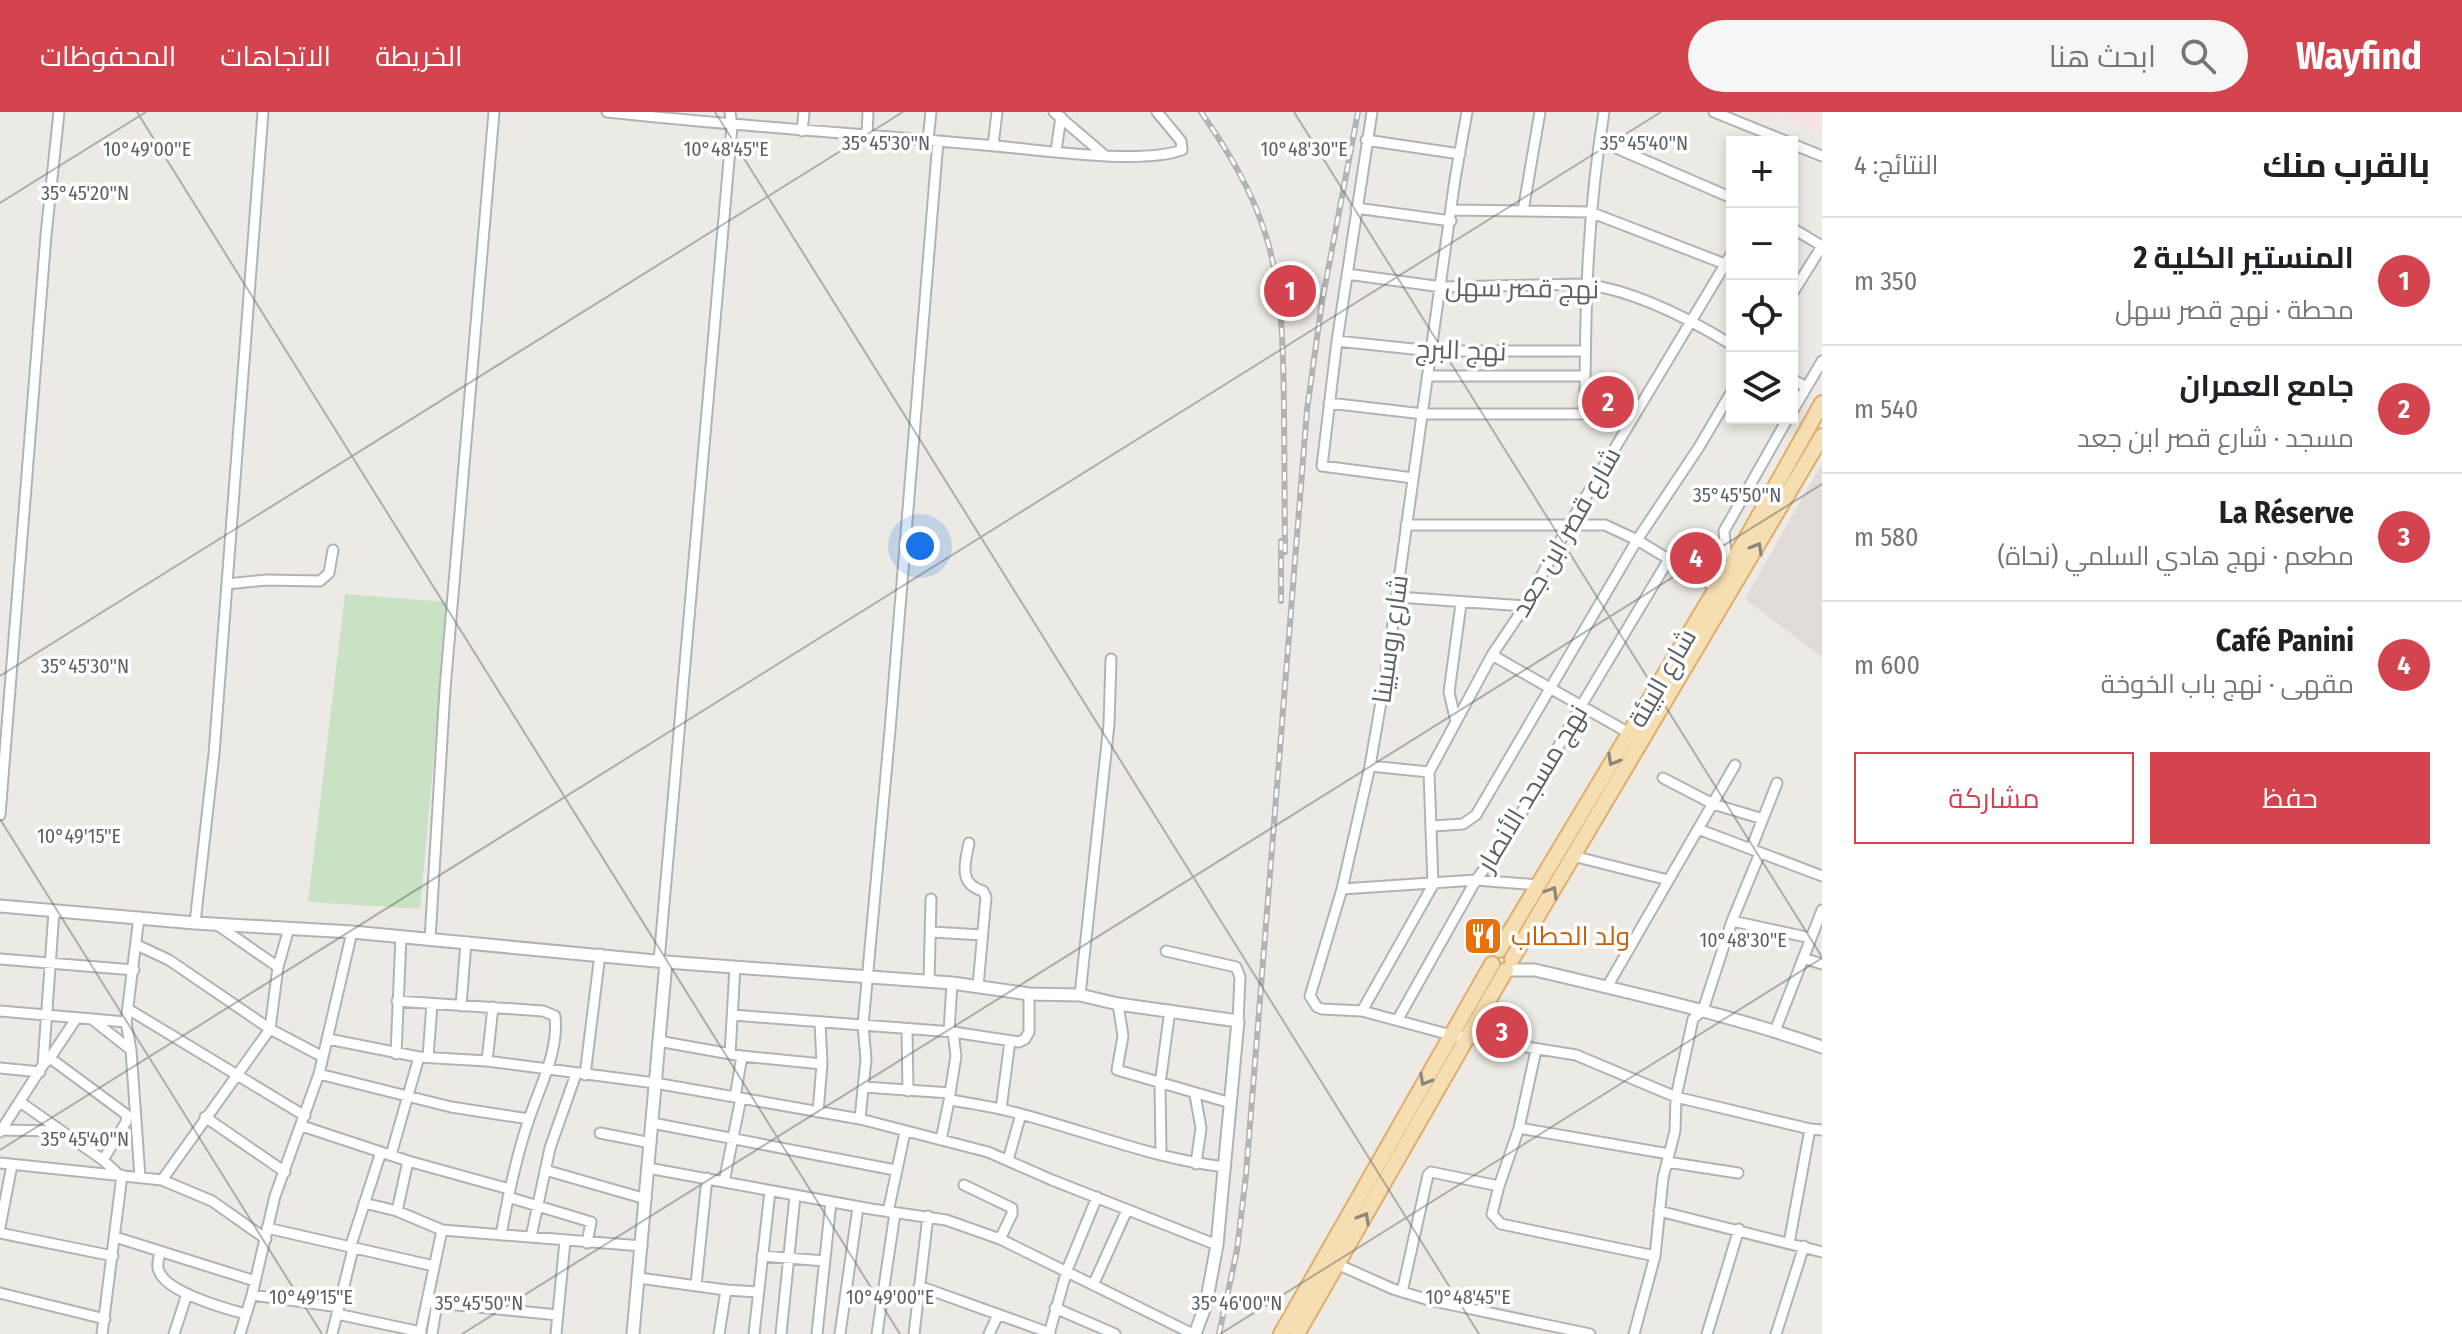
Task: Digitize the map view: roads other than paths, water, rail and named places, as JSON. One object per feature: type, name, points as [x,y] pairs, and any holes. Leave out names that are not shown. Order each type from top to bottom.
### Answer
[{"type":"main road","name":"شارع البيئة","points":[[1298,1334],[1466,1037],[1539,885],[1822,403]]},
{"type":"main road","name":"شارع البيئة","points":[[1281,1334],[1451,1035],[1573,856],[1822,436]]},
{"type":"main road","points":[[1718,582],[1734,587]]},
{"type":"main road","points":[[1718,582],[1726,601]]},
{"type":"street","points":[[0,815],[46,235],[59,112]]},
{"type":"street","points":[[195,923],[214,754],[263,112]]},
{"type":"street","points":[[430,939],[445,689],[494,112]]},
{"type":"street","points":[[607,112],[650,114],[732,126],[1056,151],[1156,155],[1182,150],[1181,141],[1157,112]]},
{"type":"street","points":[[633,1334],[732,126],[730,112]]},
{"type":"street","points":[[802,131],[804,112]]},
{"type":"street","points":[[867,135],[868,112]]},
{"type":"street","points":[[860,1119],[866,1059],[863,1025],[933,141],[931,112]]},
{"type":"street","points":[[993,146],[997,112]]},
{"type":"street","points":[[1372,112],[1337,341],[1322,466],[1413,478]]},
{"type":"street","name":"شارع روسبينا","points":[[1467,112],[1370,766],[1342,889],[1310,996],[1322,1009],[1362,1011],[1451,1035],[1576,1055],[1676,1097],[1822,1130]]},
{"type":"street","points":[[1523,211],[1540,112]]},
{"type":"street","points":[[1585,413],[1585,284],[1590,212],[1604,112]]},
{"type":"street","points":[[1714,112],[1769,136]]},
{"type":"street","points":[[1056,151],[1058,115]]},
{"type":"street","points":[[1058,115],[1103,154]]},
{"type":"street","points":[[1366,140],[1460,154]]},
{"type":"street","points":[[1600,141],[1726,195]]},
{"type":"street","points":[[1798,148],[1822,156]]},
{"type":"street","points":[[1356,208],[1452,216],[1523,211],[1590,212],[1725,264]]},
{"type":"street","points":[[1798,232],[1822,246],[1798,284]]},
{"type":"street","name":"شارع قصر ابن جعد","points":[[1429,772],[1492,655],[1525,606],[1570,523],[1725,264]]},
{"type":"street","name":"نهج قصر سهل","points":[[1347,274],[1442,287],[1585,284],[1603,287],[1691,320],[1726,341]]},
{"type":"street","name":"نهج البرج","points":[[1337,341],[1432,351],[1585,351]]},
{"type":"street","points":[[1798,401],[1822,361]]},
{"type":"street","points":[[1429,376],[1585,376]]},
{"type":"street","points":[[1798,382],[1806,387]]},
{"type":"street","points":[[1433,826],[1463,824],[1476,815],[1637,540],[1726,401]]},
{"type":"street","points":[[1329,403],[1423,414],[1635,414]]},
{"type":"street","points":[[1406,525],[1605,525],[1718,582],[1724,531],[1785,424]]},
{"type":"street","points":[[227,584],[266,580],[320,581],[329,573],[333,550]]},
{"type":"street","name":"نهج مسجد الأنصار","points":[[1398,1019],[1476,880],[1507,839],[1581,706],[1669,559]]},
{"type":"street","points":[[1397,597],[1461,604],[1525,606]]},
{"type":"street","points":[[1456,722],[1449,692],[1461,604]]},
{"type":"street","points":[[1492,655],[1629,733]]},
{"type":"street","points":[[1080,995],[1109,724],[1111,659]]},
{"type":"street","points":[[1607,987],[1735,765]]},
{"type":"street","points":[[1362,1011],[1433,885],[1429,772],[1370,766]]},
{"type":"street","points":[[1663,778],[1713,804],[1763,819]]},
{"type":"street","points":[[1634,1334],[1655,1256],[1659,1211],[1675,1131],[1676,1097],[1693,1019],[1703,1010],[1777,783]]},
{"type":"street","points":[[1698,829],[1822,876]]},
{"type":"street","points":[[969,843],[965,875],[968,884],[983,891],[986,897],[978,986]]},
{"type":"street","points":[[1573,856],[1668,880]]},
{"type":"street","points":[[1342,889],[1476,880],[1539,885]]},
{"type":"street","points":[[929,982],[931,899]]},
{"type":"street","points":[[0,906],[195,923],[352,932],[662,961],[952,983],[1029,994],[1080,995],[1118,1004],[1238,1021]]},
{"type":"street","points":[[1775,1031],[1822,910]]},
{"type":"street","points":[[44,1065],[54,911]]},
{"type":"street","points":[[139,917],[126,1022],[131,1050],[132,1117],[140,1177]]},
{"type":"street","points":[[1732,921],[1811,938]]},
{"type":"street","points":[[216,924],[278,967]]},
{"type":"street","points":[[162,1180],[270,1029],[278,967],[289,928]]},
{"type":"street","points":[[240,1334],[285,1172],[319,1074],[352,932]]},
{"type":"street","points":[[932,932],[982,935]]},
{"type":"street","points":[[396,1054],[401,936]]},
{"type":"street","points":[[461,1006],[466,942]]},
{"type":"street","points":[[137,945],[169,960],[270,1029],[323,1057]]},
{"type":"street","points":[[648,1168],[891,1213],[928,1216],[1000,1239],[1194,1334],[1206,1304],[1217,1245],[1240,977],[1236,967],[1166,951]]},
{"type":"street","points":[[531,1237],[550,1148],[581,1074],[600,954]]},
{"type":"street","points":[[1803,958],[1822,964]]},
{"type":"street","points":[[0,959],[134,970]]},
{"type":"street","points":[[1502,961],[1703,1010],[1822,1047]]},
{"type":"street","points":[[730,1054],[735,967]]},
{"type":"street","points":[[941,1140],[956,1056],[951,1032],[952,983]]},
{"type":"street","points":[[733,1015],[951,1032],[1010,1041],[1025,1039],[1029,1032],[1029,994]]},
{"type":"street","points":[[397,1001],[543,1011],[555,1016],[549,1068],[529,1119],[501,1235]]},
{"type":"street","points":[[332,1334],[364,1203],[423,1057],[432,1004]]},
{"type":"street","points":[[1118,1004],[1123,1036],[1117,1070],[1231,1103]]},
{"type":"street","points":[[487,1061],[493,1007]]},
{"type":"street","points":[[128,1009],[303,1121],[408,1161],[591,1222],[587,1243]]},
{"type":"street","points":[[1161,1155],[1160,1084],[1170,1010]]},
{"type":"street","points":[[0,1011],[126,1022]]},
{"type":"street","points":[[2,1126],[76,1019]]},
{"type":"street","points":[[93,1020],[131,1050]]},
{"type":"street","points":[[818,1112],[822,1064],[820,1022]]},
{"type":"street","points":[[907,1029],[908,1091]]},
{"type":"street","points":[[328,1039],[396,1054],[487,1061],[655,1083],[860,1119],[966,1145],[1217,1245]]},
{"type":"street","points":[[658,1041],[742,1056],[822,1064]]},
{"type":"street","points":[[1001,1109],[1010,1041]]},
{"type":"street","points":[[1536,1050],[1519,1128],[1492,1214],[1501,1224],[1655,1256]]},
{"type":"street","points":[[724,1182],[742,1056]]},
{"type":"street","points":[[0,1068],[44,1065],[132,1117]]},
{"type":"street","points":[[319,1074],[451,1107],[529,1119]]},
{"type":"street","points":[[864,1087],[950,1097],[1196,1164],[1225,1167]]},
{"type":"street","points":[[1195,1095],[1201,1128],[1196,1164]]},
{"type":"street","points":[[20,1102],[120,1175]]},
{"type":"street","points":[[1008,1160],[1021,1114]]},
{"type":"street","points":[[103,1160],[132,1117]]},
{"type":"street","points":[[205,1117],[285,1172]]},
{"type":"street","points":[[652,1123],[895,1170]]},
{"type":"street","points":[[2,1126],[61,1131]]},
{"type":"street","points":[[1519,1128],[1738,1173]]},
{"type":"street","points":[[1789,1243],[1810,1129]]},
{"type":"street","points":[[877,1334],[895,1170],[905,1132]]},
{"type":"street","points":[[600,1133],[651,1143]]},
{"type":"street","points":[[397,1211],[408,1161]]},
{"type":"street","points":[[0,1163],[162,1180],[212,1201],[267,1234],[434,1266]]},
{"type":"street","points":[[0,1227],[12,1165]]},
{"type":"street","points":[[545,1170],[646,1199]]},
{"type":"street","points":[[1402,1292],[1428,1175],[1431,1172],[1444,1174],[1499,1186]]},
{"type":"street","points":[[102,1334],[120,1175]]},
{"type":"street","points":[[696,1285],[707,1178]]},
{"type":"street","points":[[964,1185],[1012,1208],[1000,1239]]},
{"type":"street","points":[[754,1334],[770,1191]]},
{"type":"street","points":[[781,1334],[795,1196]]},
{"type":"street","points":[[919,1286],[1050,1334],[1067,1270],[1097,1197]]},
{"type":"street","points":[[817,1334],[831,1202]]},
{"type":"street","points":[[364,1203],[397,1211],[442,1230],[642,1246]]},
{"type":"street","points":[[840,1334],[858,1207]]},
{"type":"street","points":[[1094,1283],[1127,1210]]},
{"type":"street","points":[[1659,1211],[1822,1252]]},
{"type":"street","points":[[914,1334],[928,1216]]},
{"type":"street","points":[[1707,1334],[1739,1229]]},
{"type":"street","points":[[432,1334],[434,1266],[442,1230]]},
{"type":"street","points":[[0,1233],[113,1256]]},
{"type":"street","points":[[115,1237],[255,1281]]},
{"type":"street","points":[[556,1334],[565,1241]]},
{"type":"street","points":[[1781,1333],[1804,1246]]},
{"type":"street","points":[[160,1252],[158,1271],[163,1278],[187,1294],[246,1314]]},
{"type":"street","points":[[762,1256],[825,1261]]},
{"type":"street","points":[[1337,1264],[1402,1292],[1590,1334]]},
{"type":"street","points":[[639,1278],[758,1292]]},
{"type":"street","points":[[719,1334],[726,1290]]},
{"type":"street","points":[[0,1293],[105,1319]]},
{"type":"street","points":[[174,1334],[187,1294]]},
{"type":"street","points":[[252,1295],[338,1310],[421,1333],[432,1302]]},
{"type":"street","points":[[432,1302],[558,1315]]},
{"type":"street","points":[[1055,1308],[1115,1334]]},
{"type":"street","points":[[989,1334],[998,1315]]},
{"type":"street","points":[[1540,1334],[1542,1323]]},
{"type":"railway","points":[[1201,112],[1230,156],[1254,203],[1272,257],[1281,320],[1283,363],[1285,552]]},
{"type":"railway","points":[[1219,1334],[1237,1250],[1246,1175],[1307,410],[1322,302],[1358,112]]},
{"type":"railway","points":[[1281,541],[1281,601]]},
{"type":"place","name":"المنستير الكلية 2","points":[[1290,291]]},
{"type":"place","name":"جامع العمران","points":[[1608,402]]},
{"type":"place","name":"Café Panini","points":[[1696,558]]},
{"type":"place","name":"ولد الحطاب","points":[[1483,936]]},
{"type":"place","name":"La Réserve","points":[[1502,1032]]}]
